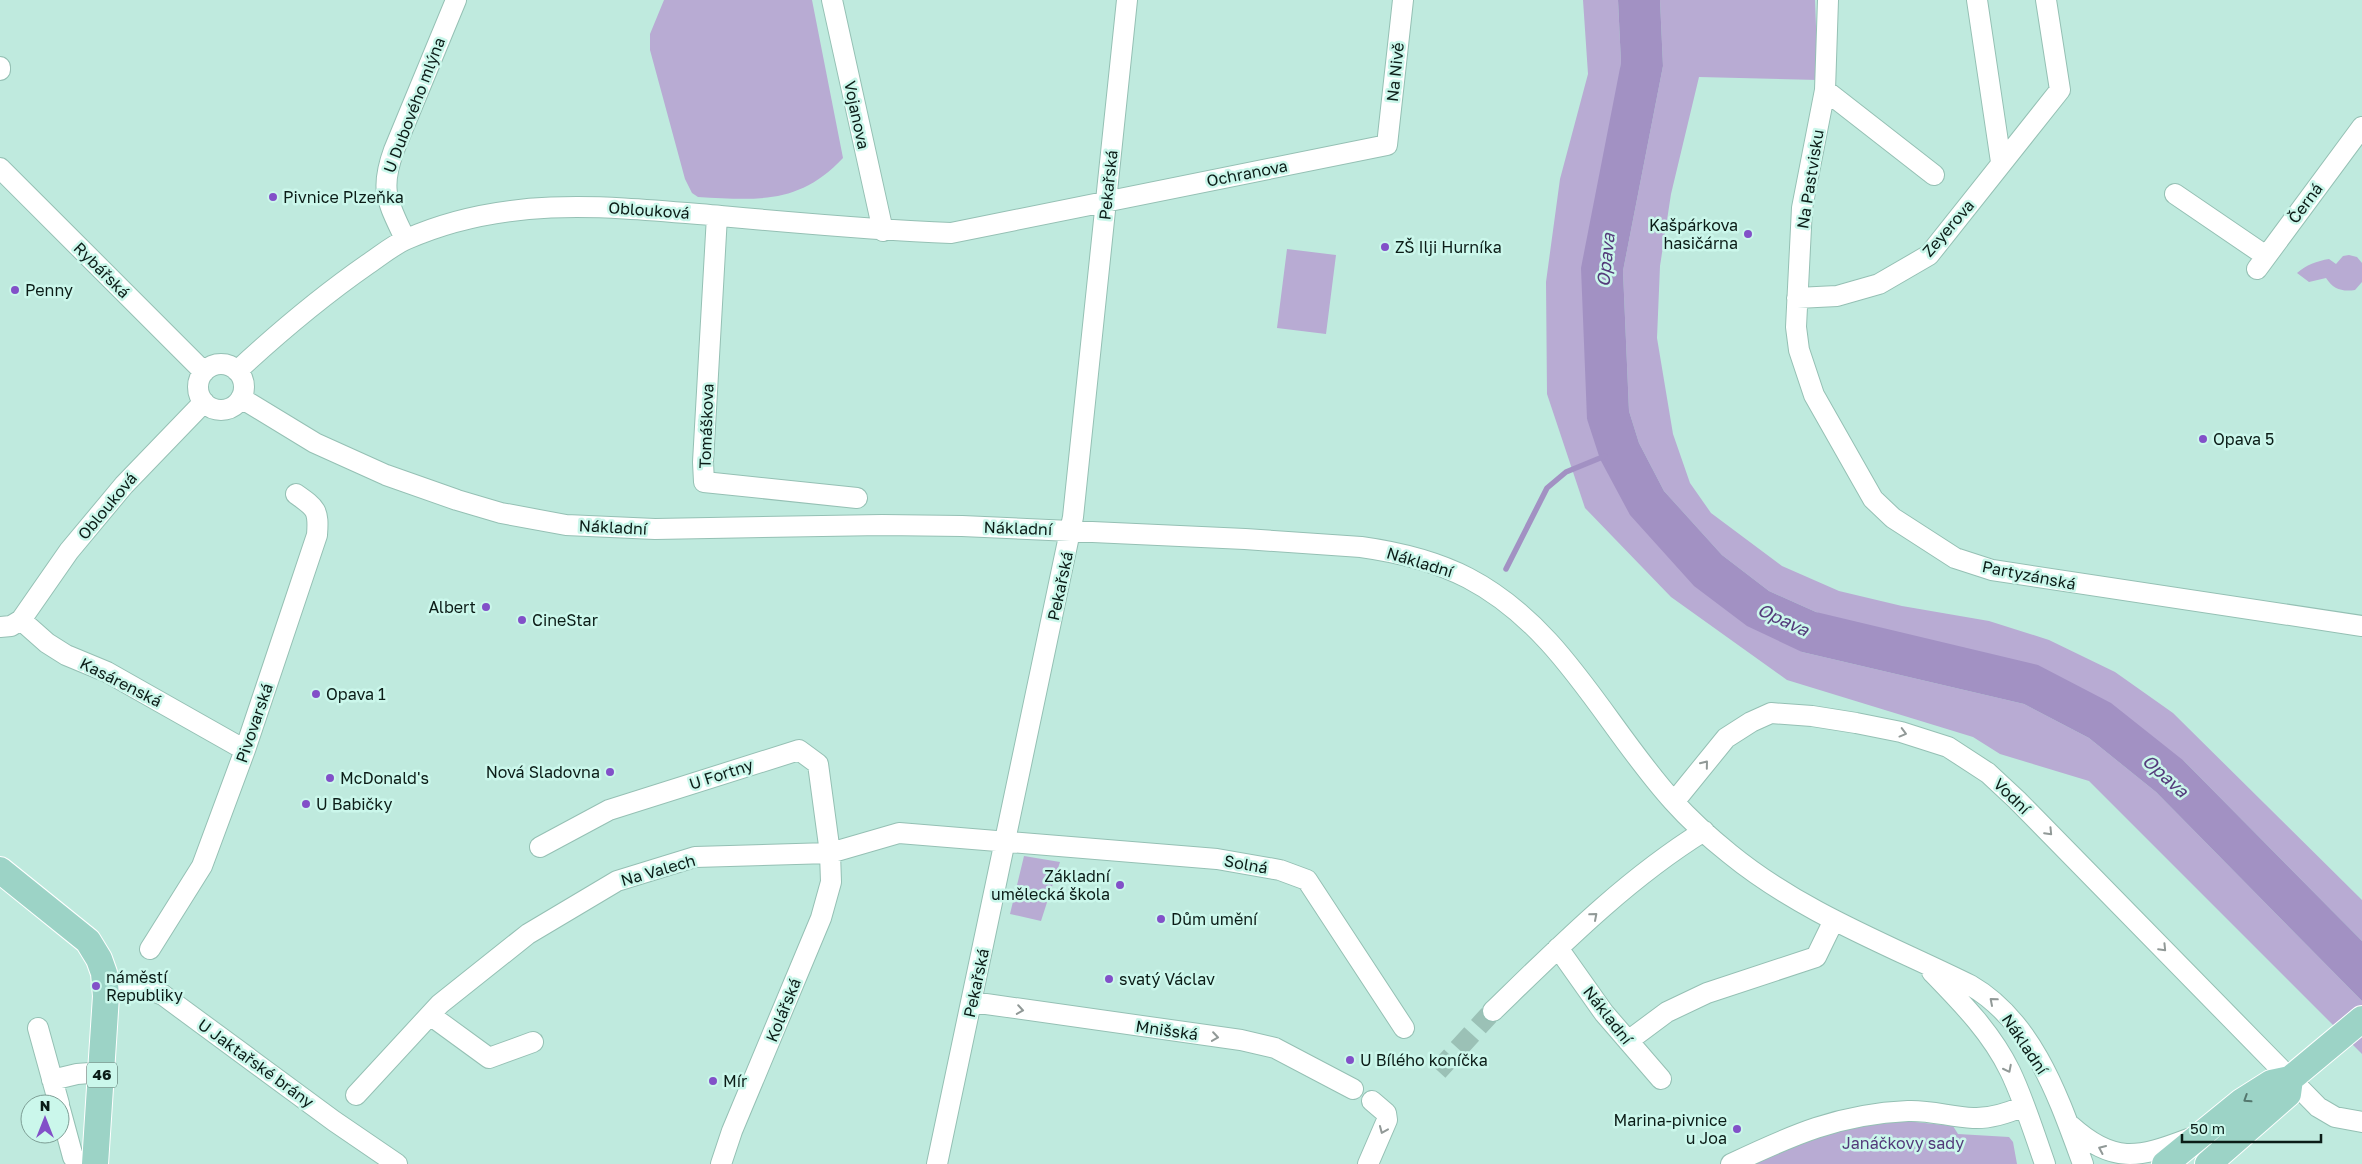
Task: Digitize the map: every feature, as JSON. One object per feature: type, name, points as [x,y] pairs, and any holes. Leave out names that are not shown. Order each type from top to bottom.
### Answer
[{"type":"main road","name":"46","points":[[2,874],[88,941],[99,959],[106,986],[103,1072],[95,1163]]},
{"type":"main road","points":[[2165,1164],[2241,1102],[2271,1083],[2290,1079],[2353,1027]]},
{"type":"main road","points":[[2208,1164],[2288,1094],[2290,1079]]},
{"type":"street","name":"U Dubového mlýna","points":[[405,239],[387,198],[386,175],[394,150],[456,0]]},
{"type":"street","name":"Vojanova","points":[[832,0],[883,231]]},
{"type":"street","name":"Pekařská","points":[[937,1164],[1071,530],[1127,0]]},
{"type":"street","name":"Na Nivě","points":[[1387,145],[1403,0]]},
{"type":"street","name":"Na Pastvisku","points":[[1797,298],[1802,208],[1825,90],[1828,0]]},
{"type":"street","points":[[1977,0],[2001,162]]},
{"type":"street","name":"Zeyerova","points":[[1797,298],[1837,296],[1879,284],[1928,255],[2060,90],[2046,0]]},
{"type":"street","points":[[1825,90],[1934,175]]},
{"type":"street","name":"Černá","points":[[2175,194],[2261,263],[2360,135]]},
{"type":"street","name":"Ochranova","points":[[1107,200],[1387,145]]},
{"type":"street","name":"Rybářská","points":[[0,168],[204,372]]},
{"type":"street","name":"Oblouková","points":[[237,371],[336,286],[405,239],[451,222],[503,210],[599,206],[883,231],[951,233],[1107,200]]},
{"type":"street","name":"Tomáškova","points":[[717,216],[703,462],[704,482],[857,498]]},
{"type":"street","name":"Partyzánská","points":[[1797,298],[1796,327],[1799,350],[1814,395],[1873,499],[1893,518],[1955,558],[1992,570],[2032,577],[2362,626]]},
{"type":"street","points":[[221,364],[232,367],[237,371],[243,381],[241,398],[227,409],[214,409],[204,402],[200,396],[198,383],[204,372],[221,364]]},
{"type":"street","name":"Nákladní","points":[[241,398],[315,443],[386,475],[492,510],[566,525],[655,529],[882,525],[1071,530],[1361,546],[1394,552],[1445,568],[1468,578],[1506,603],[1551,644],[1583,682],[1674,802],[1704,831],[1761,878],[1834,920],[1985,994],[2009,1016],[2037,1057],[2068,1122],[2084,1164]]},
{"type":"street","name":"Oblouková","points":[[21,620],[69,551],[124,485],[204,402]]},
{"type":"street","name":"Pivovarská","points":[[150,949],[202,866],[245,750],[317,534],[319,516],[312,505],[296,494]]},
{"type":"street","points":[[0,627],[11,626],[21,620]]},
{"type":"street","name":"Kasárenská","points":[[21,620],[47,643],[66,655],[107,672],[245,750]]},
{"type":"street","name":"Vodní","points":[[1674,802],[1726,738],[1751,722],[1771,713],[1812,716],[1856,723],[1901,732],[1948,747],[1988,773],[2017,800],[2290,1079],[2309,1095],[2318,1107],[2335,1116],[2362,1122]]},
{"type":"street","name":"U Fortny","points":[[540,847],[610,810],[799,750],[818,764],[830,853]]},
{"type":"street","points":[[1493,1011],[1558,948],[1640,876],[1672,851],[1704,831]]},
{"type":"street","name":"Na Valech","points":[[356,1095],[440,1004],[528,934],[617,881],[695,857],[830,853],[900,833],[1006,843]]},
{"type":"street","name":"Solná","points":[[1006,843],[1218,859],[1280,870],[1307,880],[1404,1028]]},
{"type":"street","name":"Kolářská","points":[[721,1164],[732,1131],[821,918],[831,882],[830,853]]},
{"type":"street","points":[[1628,1041],[1666,1012],[1707,993],[1816,957],[1834,920]]},
{"type":"street","name":"Nákladní","points":[[1558,948],[1604,1013],[1661,1079]]},
{"type":"street","name":"Nákladní","points":[[1923,963],[1963,1004],[1995,1045],[2010,1071],[2045,1164]]},
{"type":"street","name":"U Jaktařské brány","points":[[106,986],[144,987],[163,995],[397,1164]]},
{"type":"street","name":"Mnišská","points":[[972,1002],[1241,1040],[1275,1048],[1352,1089]]},
{"type":"street","points":[[430,1015],[489,1058],[533,1042]]},
{"type":"street","points":[[38,1028],[56,1094]]},
{"type":"street","points":[[52,1080],[77,1074],[103,1072]]},
{"type":"street","points":[[1368,1164],[1387,1120],[1386,1113],[1372,1100]]},
{"type":"street","points":[[1731,1164],[1812,1128],[1858,1116],[1911,1111],[1986,1118],[2007,1114],[2024,1106]]},
{"type":"street","points":[[2068,1122],[2091,1144],[2115,1154],[2127,1156],[2150,1154],[2199,1135]]},
{"type":"street","points":[[69,1144],[73,1157],[80,1162],[95,1163]]},
{"type":"green space","points":[[664,0],[812,0],[843,158],[827,173],[810,184],[793,192],[776,196],[739,199],[698,197],[692,193],[685,179],[650,50],[650,34]]},
{"type":"green space","points":[[1583,0],[1618,0],[1621,63],[1587,419],[1802,652],[2024,704],[2089,738],[2156,792],[2362,1001],[2362,1054],[2089,781],[2000,754],[1973,737],[1787,680],[1671,597],[1585,508],[1547,394],[1546,282],[1560,179],[1588,74]]},
{"type":"green space","points":[[1660,0],[1815,0],[1818,80],[1699,77],[1671,194],[1660,266],[1657,338],[1673,434],[1690,483],[1711,513],[1782,566],[1839,591],[1902,606],[1989,621],[2049,640],[2115,672],[2173,713],[2362,900],[2362,941],[2184,761],[1816,612],[1769,591],[1722,555],[1664,491],[1639,443],[1629,411],[1623,271],[1663,66]]},
{"type":"green space","points":[[1287,249],[1336,255],[1326,334],[1277,328]]},
{"type":"green space","points":[[2343,256],[2357,257],[2362,263],[2362,282],[2355,290],[2346,291],[2338,289],[2326,278],[2309,282],[2297,273],[2316,262],[2329,259],[2336,264]]},
{"type":"green space","points":[[1024,856],[1060,862],[1041,921],[1010,914]]},
{"type":"green space","name":"Janáčkovy sady","points":[[1906,1121],[1953,1126],[1958,1134],[2009,1137],[2013,1142],[2017,1164],[1748,1164],[1791,1143],[1847,1128]]},
{"type":"water","name":"Opava","points":[[1618,0],[1660,0],[1663,66],[1623,271],[1629,411],[1639,443],[1664,491],[1722,555],[1769,591],[1816,612],[2038,665],[2111,703],[2184,761],[2362,941],[2362,1001],[2156,792],[2089,738],[2024,704],[1802,652],[1747,626],[1694,586],[1630,515],[1600,459],[1587,419],[1581,268],[1621,63]]},
{"type":"waterway","points":[[1506,569],[1547,488],[1566,472],[1605,456]]},
{"type":"tunnel","points":[[1438,1071],[1489,1015]]},
{"type":"place","name":"Pivnice Plzeňka","points":[[273,197]]},
{"type":"place","name":"Kašpárkova hasičárna","points":[[1748,234]]},
{"type":"place","name":"ZŠ Ilji Hurníka","points":[[1385,247]]},
{"type":"place","name":"Penny","points":[[15,290]]},
{"type":"place","name":"Opava 5","points":[[2203,439]]},
{"type":"place","name":"Albert","points":[[486,607]]},
{"type":"place","name":"CineStar","points":[[522,620]]},
{"type":"place","name":"Opava 1","points":[[316,694]]},
{"type":"place","name":"Nová Sladovna","points":[[610,772]]},
{"type":"place","name":"McDonald's","points":[[330,778]]},
{"type":"place","name":"U Babičky","points":[[306,804]]},
{"type":"place","name":"Základní umělecká škola","points":[[1120,885]]},
{"type":"place","name":"Dům umění","points":[[1161,919]]},
{"type":"place","name":"svatý Václav","points":[[1109,979]]},
{"type":"place","name":"náměstí Republiky","points":[[96,986]]},
{"type":"place","name":"U Bílého koníčka","points":[[1350,1060]]},
{"type":"place","name":"Mír","points":[[713,1081]]},
{"type":"place","name":"Marina-pivnice u Joa","points":[[1737,1129]]}]
